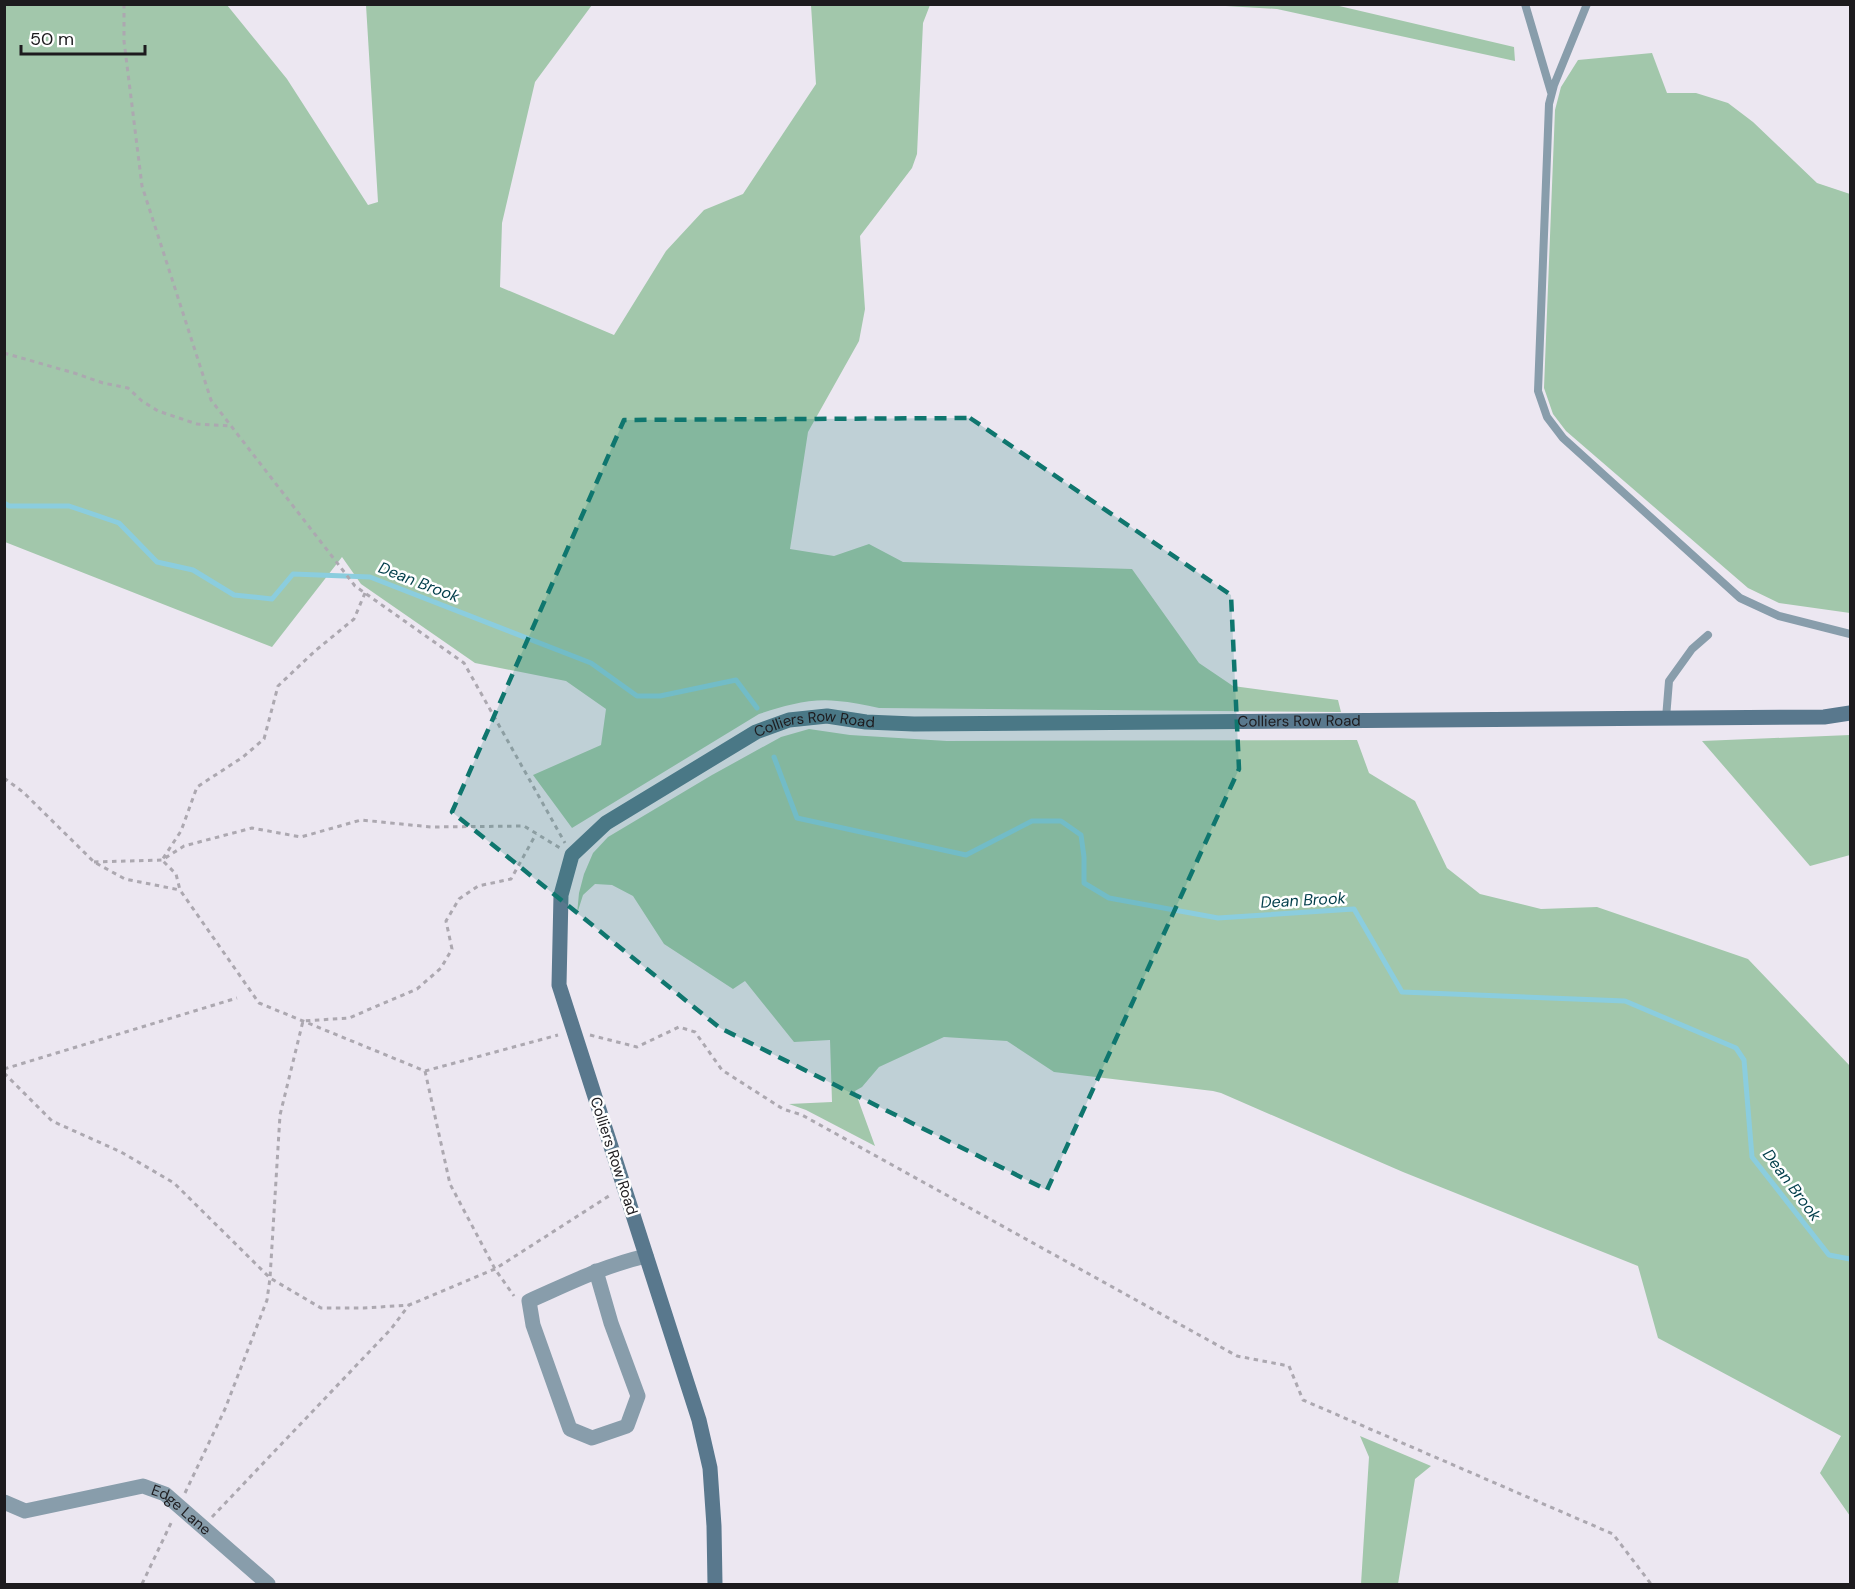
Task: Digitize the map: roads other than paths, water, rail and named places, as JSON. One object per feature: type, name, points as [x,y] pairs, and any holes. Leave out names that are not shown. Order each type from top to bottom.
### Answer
[{"type":"street","name":"Colliers Row Road","points":[[715,1584],[710,1468],[699,1420],[559,986],[561,895],[572,855],[606,823],[756,732],[789,720],[827,716],[866,722],[914,724],[1824,717],[1851,713]]},
{"type":"street","points":[[596,1271],[611,1323],[638,1396],[627,1426],[592,1438],[570,1429],[533,1325],[530,1301],[596,1271],[615,1263],[646,1256]]},
{"type":"street","name":"Edge Lane","points":[[4,1502],[26,1510],[142,1486],[165,1494],[268,1584]]},
{"type":"lane","points":[[1525,4],[1552,94]]},
{"type":"lane","points":[[1587,4],[1552,94],[1548,116],[1538,391],[1547,417],[1563,438],[1740,598],[1779,616],[1851,634]]},
{"type":"lane","points":[[1666,718],[1669,681],[1692,649],[1708,635]]},
{"type":"waterway","name":"Dean Brook","points":[[4,503],[9,506],[69,506],[119,523],[157,562],[193,570],[234,595],[272,599],[293,574],[370,577],[591,663],[637,696],[660,696],[736,680],[757,708]]},
{"type":"waterway","name":"Dean Brook","points":[[774,757],[797,818],[966,855],[1032,821],[1061,821],[1081,835],[1084,883],[1109,898],[1218,918],[1354,909],[1402,992],[1625,1001],[1736,1048],[1744,1060],[1752,1157],[1829,1255],[1850,1259]]}]
